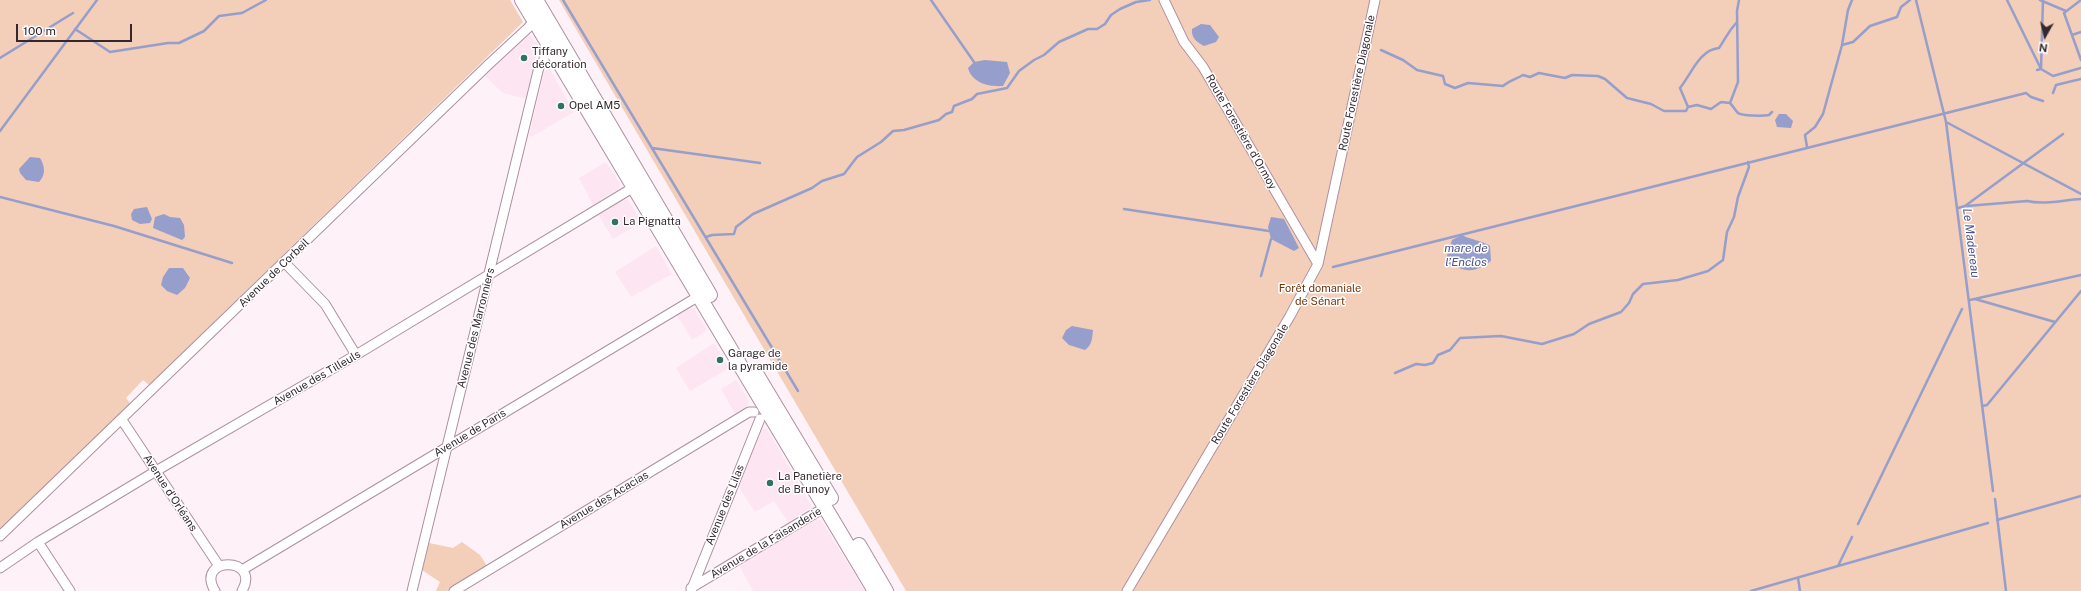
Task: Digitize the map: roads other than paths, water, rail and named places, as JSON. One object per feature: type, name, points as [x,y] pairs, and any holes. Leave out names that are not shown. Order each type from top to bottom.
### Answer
[{"type":"main road","points":[[522,0],[546,40],[566,62],[886,591]]},
{"type":"main road","points":[[537,2],[566,62],[634,187],[699,296],[762,413],[826,508],[875,591]]},
{"type":"street","name":"Route Forestière d'Ormoy","points":[[1164,0],[1184,42],[1203,67],[1318,264]]},
{"type":"street","name":"Route Forestière Diagonale","points":[[1127,591],[1290,316],[1318,264],[1375,0]]},
{"type":"street","points":[[535,21],[537,2]]},
{"type":"street","name":"Avenue de Corbeil","points":[[0,536],[535,21]]},
{"type":"street","name":"Avenue des Marronniers","points":[[412,591],[489,274],[541,65],[544,60],[546,40]]},
{"type":"street","points":[[541,65],[566,62]]},
{"type":"street","name":"Avenue des Tilleuls","points":[[0,568],[38,542],[156,471],[356,355],[634,187]]},
{"type":"street","points":[[285,263],[325,304],[356,355]]},
{"type":"street","name":"Avenue de Paris","points":[[242,570],[699,296]]},
{"type":"street","name":"Avenue des Acacias","points":[[454,591],[749,412],[762,413]]},
{"type":"street","name":"Avenue des Lilas","points":[[690,590],[762,413]]},
{"type":"street","name":"Avenue d'Orléans","points":[[122,420],[219,566]]},
{"type":"street","name":"Avenue de la Faisanderie","points":[[690,590],[816,512],[826,508]]},
{"type":"street","points":[[38,542],[70,591]]},
{"type":"street","points":[[211,589],[212,574],[219,566],[224,564],[234,564],[242,570],[245,580],[242,591]]},
{"type":"water","points":[[1201,24],[1210,25],[1219,37],[1216,42],[1204,46],[1195,39],[1192,35],[1192,29]]},
{"type":"water","points":[[985,60],[1007,62],[1010,73],[1003,86],[987,85],[977,81],[970,73],[968,68],[974,62]]},
{"type":"water","points":[[1779,114],[1786,114],[1793,121],[1791,128],[1777,127],[1775,120]]},
{"type":"water","points":[[30,157],[40,158],[43,164],[44,173],[39,182],[26,180],[20,173],[19,169]]},
{"type":"water","points":[[147,207],[152,219],[150,223],[140,224],[132,220],[131,214],[134,209]]},
{"type":"water","points":[[164,214],[170,217],[180,218],[184,225],[185,237],[182,240],[153,228],[155,217]]},
{"type":"water","points":[[1271,217],[1284,219],[1299,248],[1294,251],[1271,239],[1268,227]]},
{"type":"water","name":"mare de l’Enclos","points":[[1462,235],[1490,246],[1491,261],[1473,270],[1458,268],[1445,262],[1452,240]]},
{"type":"water","points":[[169,268],[183,268],[190,278],[185,288],[177,295],[167,291],[161,285],[163,277]]},
{"type":"water","points":[[1072,326],[1093,330],[1090,344],[1085,350],[1069,345],[1062,338],[1066,330]]},
{"type":"waterway","points":[[0,131],[97,0]]},
{"type":"waterway","points":[[75,29],[110,52],[168,43],[179,43],[204,31],[219,16],[242,13],[266,0]]},
{"type":"waterway","points":[[563,0],[798,391]]},
{"type":"waterway","points":[[931,0],[974,62]]},
{"type":"waterway","points":[[706,237],[712,235],[734,234],[736,227],[753,214],[812,188],[822,181],[844,174],[857,157],[881,142],[893,131],[904,130],[939,120],[946,114],[952,112],[954,106],[972,99],[977,94],[1007,88],[1019,71],[1044,55],[1059,42],[1088,29],[1097,29],[1105,24],[1111,15],[1120,9],[1136,2],[1150,0]]},
{"type":"waterway","points":[[1739,0],[1737,11],[1738,82],[1730,103],[1738,113],[1744,115],[1769,115],[1772,112]]},
{"type":"waterway","points":[[1807,147],[1805,135],[1815,127],[1823,114],[1842,45],[1848,10],[1852,0]]},
{"type":"waterway","points":[[1842,45],[1853,42],[1870,26],[1897,17],[1901,7],[1910,0]]},
{"type":"waterway","name":"Le Madereau","points":[[1916,0],[1946,122],[1993,491]]},
{"type":"waterway","points":[[2007,0],[2041,69],[2043,0]]},
{"type":"waterway","points":[[2040,0],[2066,11]]},
{"type":"waterway","points":[[2081,0],[2064,13],[2081,60]]},
{"type":"waterway","points":[[0,58],[73,13]]},
{"type":"waterway","points":[[1688,107],[1680,88],[1696,63],[1706,53],[1719,48],[1737,22]]},
{"type":"waterway","points":[[2072,35],[2081,32]]},
{"type":"waterway","points":[[1381,50],[1403,60],[1417,70],[1443,76],[1445,84],[1455,88],[1468,83],[1503,86],[1523,75],[1530,77],[1539,73],[1565,78],[1572,75],[1598,76],[1605,79],[1627,98],[1651,104],[1664,111],[1686,111],[1688,107],[1697,105],[1711,109],[1721,102],[1730,103]]},
{"type":"waterway","points":[[2037,70],[2041,69],[2053,76],[2081,68]]},
{"type":"waterway","points":[[2053,93],[2056,85],[2081,79]]},
{"type":"waterway","points":[[1333,267],[2026,93],[2031,97],[2043,101]]},
{"type":"waterway","points":[[1946,122],[2081,194]]},
{"type":"waterway","points":[[1958,208],[1965,206],[2063,134]]},
{"type":"waterway","points":[[652,148],[760,163]]},
{"type":"waterway","points":[[1395,373],[1416,364],[1425,365],[1433,363],[1438,355],[1450,350],[1460,338],[1501,336],[1542,344],[1574,334],[1589,324],[1621,312],[1629,303],[1633,294],[1643,284],[1678,280],[1708,271],[1723,260],[1727,232],[1734,217],[1738,197],[1749,167],[1748,162]]},
{"type":"waterway","points":[[0,197],[114,226],[232,263]]},
{"type":"waterway","points":[[1967,206],[2027,201],[2047,202],[2081,199]]},
{"type":"waterway","points":[[1124,209],[1269,231]]},
{"type":"waterway","points":[[1261,276],[1271,239]]},
{"type":"waterway","points":[[1970,300],[2081,275]]},
{"type":"waterway","points":[[1983,406],[1987,405],[2081,291]]},
{"type":"waterway","points":[[1975,299],[2055,322]]},
{"type":"waterway","points":[[1858,524],[1962,309]]},
{"type":"waterway","points":[[1997,520],[2081,496]]},
{"type":"waterway","name":"Le Madereau","points":[[1995,499],[2006,591]]},
{"type":"waterway","points":[[1751,591],[1988,523]]},
{"type":"waterway","points":[[1838,566],[1852,537]]},
{"type":"waterway","points":[[1798,578],[1800,591]]},
{"type":"place","name":"Tiffany décoration","points":[[524,58]]},
{"type":"place","name":"Opel AM5","points":[[561,106]]},
{"type":"place","name":"La Pignatta","points":[[615,222]]},
{"type":"place","name":"Garage de la pyramide","points":[[720,360]]},
{"type":"place","name":"La Panetière de Brunoy","points":[[770,483]]},
{"type":"park label","name":"Forêt domaniale de Sénart","points":[[1320,295]]}]
